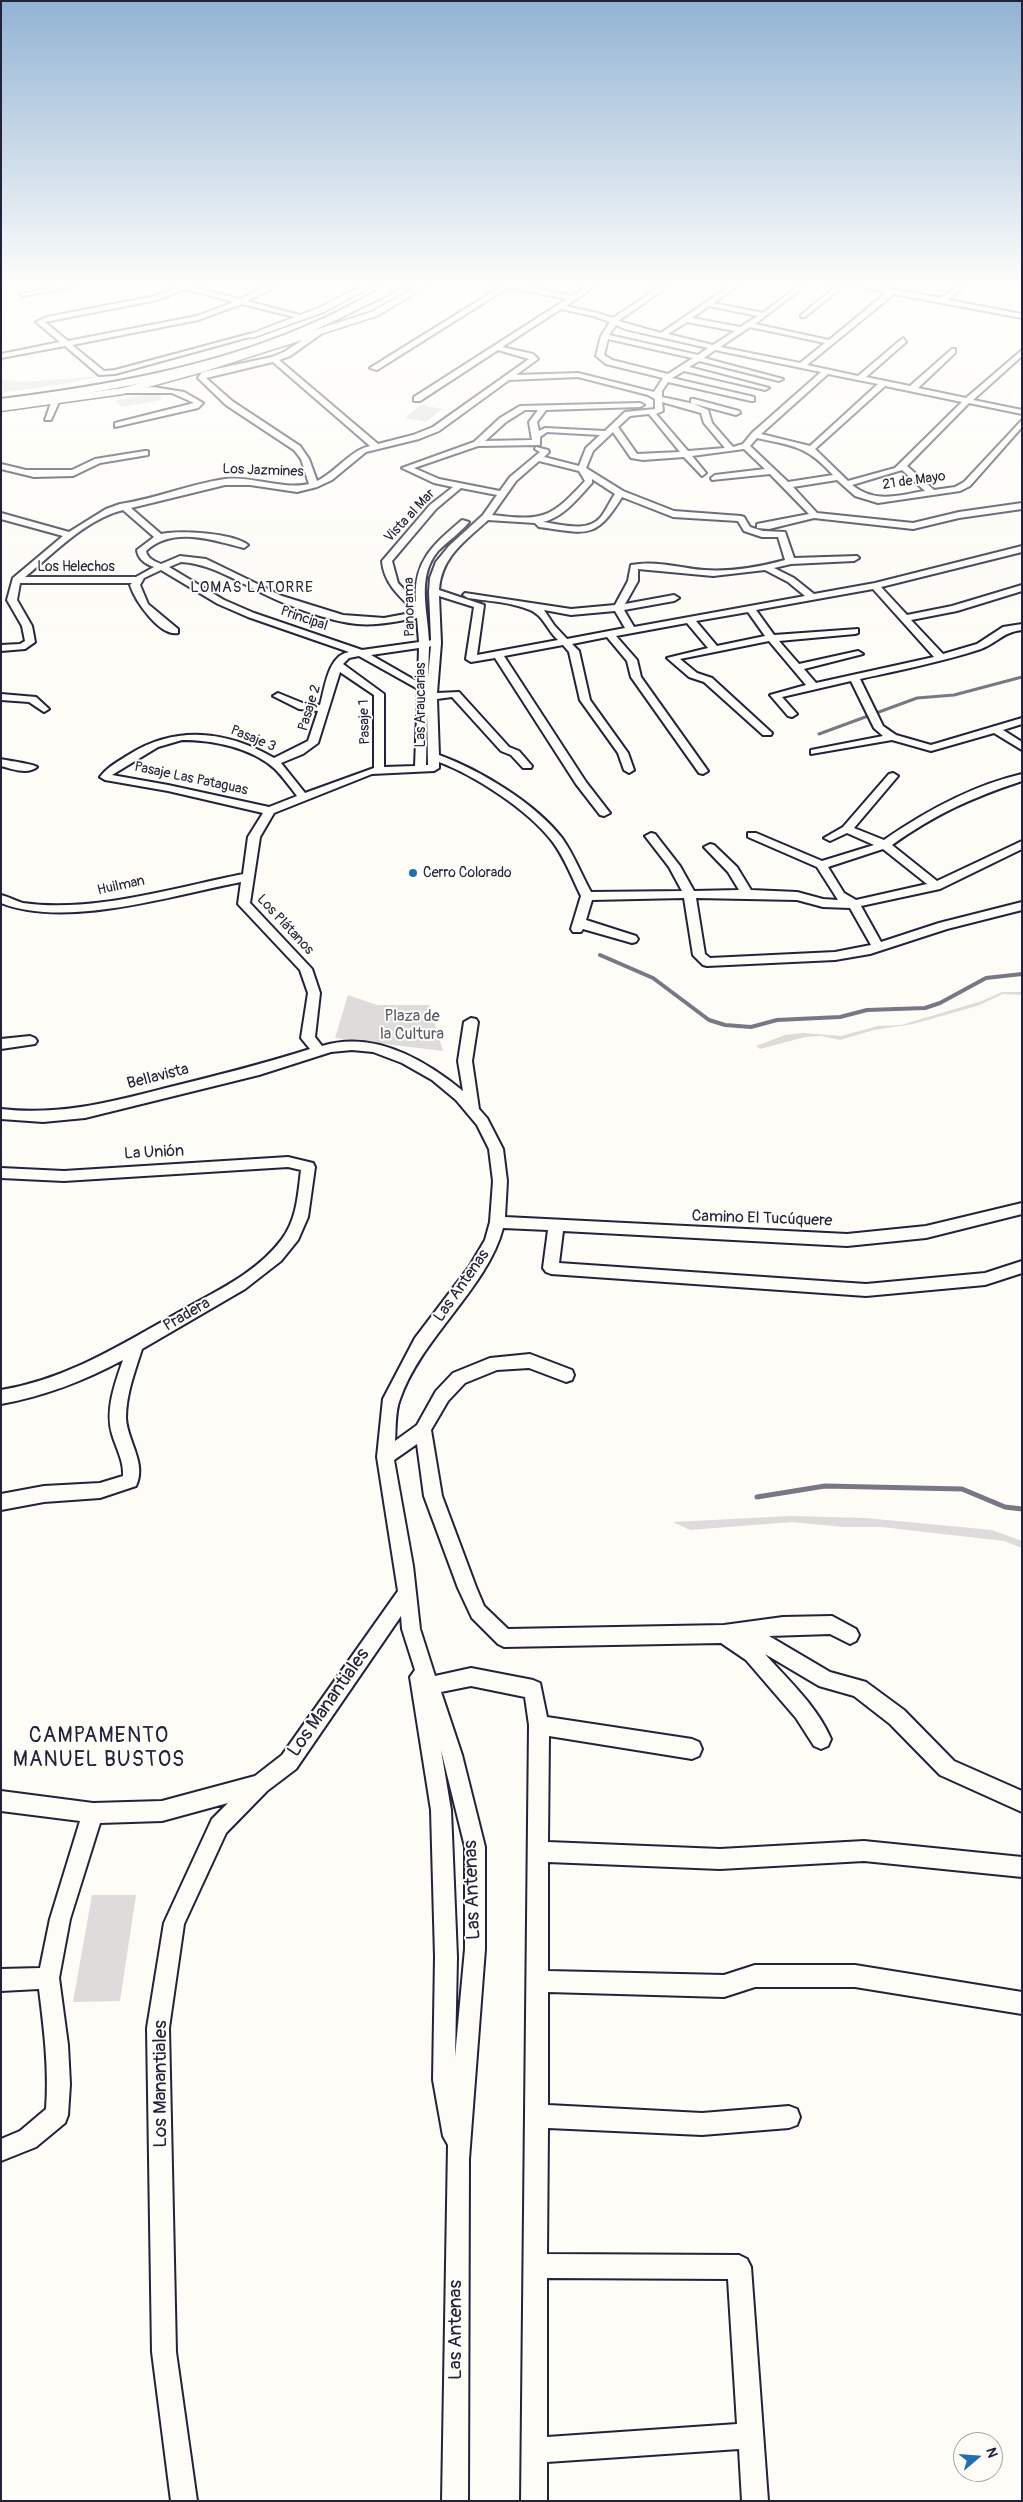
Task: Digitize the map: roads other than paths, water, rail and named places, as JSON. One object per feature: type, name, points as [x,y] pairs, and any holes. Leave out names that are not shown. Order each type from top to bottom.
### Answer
[{"type":"highway","points":[[1,403],[25,400]]},
{"type":"main road","points":[[1,408],[39,400]]},
{"type":"street","points":[[48,418],[55,400]]},
{"type":"street","points":[[118,425],[196,405],[198,403],[195,400]]},
{"type":"street","points":[[226,400],[297,448],[304,459],[314,485]]},
{"type":"street","points":[[321,400],[375,446]]},
{"type":"street","name":"Los Jazmines","points":[[16,580],[70,535],[96,517],[124,506],[225,482],[297,488],[314,485],[329,478],[363,450],[416,437],[431,431],[476,400]]},
{"type":"street","points":[[477,444],[503,420],[523,408],[543,408],[556,405],[624,407],[652,400]]},
{"type":"street","points":[[530,522],[551,518],[570,502],[589,481],[582,468],[589,450],[628,414],[659,411],[659,400]]},
{"type":"street","points":[[666,400],[691,406],[705,412],[708,423],[731,450]]},
{"type":"street","points":[[667,400],[735,414],[750,400]]},
{"type":"street","points":[[537,446],[544,430],[610,430],[634,456],[643,458],[731,450],[746,446],[755,435],[795,400]]},
{"type":"street","points":[[811,450],[865,400]]},
{"type":"street","points":[[956,400],[1022,412]]},
{"type":"street","points":[[755,435],[811,450],[847,484],[892,473],[902,466],[969,400]]},
{"type":"street","points":[[537,446],[533,422],[543,408]]},
{"type":"street","points":[[651,412],[684,455],[702,473]]},
{"type":"street","name":"21 de Mayo","points":[[847,484],[871,500],[957,489],[967,484],[1022,422]]},
{"type":"street","points":[[503,494],[492,494],[459,486],[406,468],[477,444],[537,446],[582,468],[620,493],[672,514],[741,519],[747,530],[762,534],[782,534],[790,561]]},
{"type":"street","name":"Panorama","points":[[420,768],[424,643],[420,588],[426,561],[438,546],[474,515],[511,470],[537,446]]},
{"type":"street","name":"Las Araucarias","points":[[434,762],[432,697],[438,593],[435,578],[440,562],[452,548],[486,517],[537,446]]},
{"type":"street","points":[[746,446],[812,510],[814,515]]},
{"type":"street","points":[[25,472],[73,473],[98,461],[145,453]]},
{"type":"street","points":[[1,466],[54,480]]},
{"type":"street","points":[[902,466],[933,493]]},
{"type":"street","points":[[715,478],[772,471]]},
{"type":"street","points":[[786,485],[839,477]]},
{"type":"street","name":"Vista al Mar","points":[[423,614],[394,583],[387,561],[433,506],[459,486]]},
{"type":"street","points":[[486,517],[585,529],[593,528],[603,520],[620,493]]},
{"type":"street","points":[[124,506],[160,538],[190,535],[244,545]]},
{"type":"street","points":[[746,526],[769,526],[814,515],[913,526],[959,514],[1022,506]]},
{"type":"street","points":[[1,516],[70,535]]},
{"type":"street","name":"Principal","points":[[160,538],[141,550],[145,559],[221,602],[251,615],[359,652],[418,686],[423,686]]},
{"type":"street","points":[[438,593],[479,605],[471,659],[875,586],[1022,549]]},
{"type":"street","points":[[618,608],[633,581],[634,567],[655,564],[704,574],[767,568],[790,561],[854,558]]},
{"type":"street","points":[[175,631],[143,606],[137,591],[137,580],[141,576],[180,559],[203,561],[279,598],[341,618],[384,621],[423,614]]},
{"type":"street","points":[[767,568],[790,580],[812,597]]},
{"type":"street","points":[[1,648],[22,647],[30,642],[25,622],[12,600],[16,580]]},
{"type":"street","name":"Los Helechos","points":[[16,580],[137,580]]},
{"type":"street","points":[[875,586],[941,658]]},
{"type":"street","points":[[906,618],[954,609],[1022,588]]},
{"type":"street","points":[[438,593],[459,593],[571,612],[618,608],[674,598]]},
{"type":"street","points":[[523,604],[542,613],[550,628],[574,651],[585,700],[623,753],[629,770]]},
{"type":"street","points":[[618,608],[632,631]]},
{"type":"street","points":[[750,608],[771,638],[812,686]]},
{"type":"street","points":[[689,619],[714,648]]},
{"type":"street","points":[[792,714],[775,695],[941,658],[980,646],[1006,630],[1022,627]]},
{"type":"street","points":[[767,734],[708,680],[693,675],[672,658],[771,638],[814,636],[855,631]]},
{"type":"street","points":[[610,635],[632,660],[636,677],[703,771]]},
{"type":"street","name":"Principal","points":[[359,652],[436,642]]},
{"type":"street","points":[[337,665],[346,655],[359,652]]},
{"type":"street","points":[[797,668],[858,654]]},
{"type":"street","points":[[498,655],[582,784],[604,813]]},
{"type":"street","name":"Pasaje 2","points":[[274,762],[299,752],[313,743],[322,708],[337,665]]},
{"type":"street","name":"Pasaje 1","points":[[337,665],[379,694],[379,770]]},
{"type":"street","points":[[854,676],[879,728],[892,736],[931,748],[1022,721]]},
{"type":"street","points":[[432,697],[454,694],[505,749],[516,753],[527,766]]},
{"type":"street","points":[[278,696],[303,708],[322,708]]},
{"type":"street","points":[[1,697],[32,699],[44,709]]},
{"type":"street","points":[[995,729],[1022,747]]},
{"type":"street","name":"Pasaje 3","points":[[105,777],[109,772],[146,749],[170,739],[192,736],[208,738],[274,762],[302,796]]},
{"type":"street","points":[[816,752],[892,736]]},
{"type":"street","points":[[270,811],[302,796],[360,774],[379,770],[420,768],[434,762],[449,761],[523,806],[555,836],[587,896],[578,925],[632,938]]},
{"type":"street","points":[[1,762],[16,767],[32,767]]},
{"type":"street","points":[[830,838],[847,829],[893,776]]},
{"type":"street","name":"Pasaje Las Pataguas","points":[[105,777],[168,788],[270,811]]},
{"type":"street","points":[[821,865],[886,845],[923,818],[977,792],[1022,777]]},
{"type":"street","name":"Los Plátanos","points":[[270,811],[254,837],[246,877],[244,904],[306,969],[314,993],[308,1038],[319,1051]]},
{"type":"street","points":[[847,829],[886,845],[936,886]]},
{"type":"street","points":[[752,835],[821,865],[840,896],[854,904],[878,947]]},
{"type":"street","points":[[651,836],[678,868],[691,895],[695,912],[699,955],[707,962],[835,956],[878,947],[943,926],[1022,906]]},
{"type":"street","points":[[587,896],[747,894],[797,896],[824,903],[854,904],[936,886],[1022,844]]},
{"type":"street","points":[[710,847],[733,870],[747,894]]},
{"type":"street","name":"Huilman","points":[[1,899],[10,904],[51,909],[97,907],[246,877]]},
{"type":"street","points":[[471,1022],[465,1061],[472,1110]]},
{"type":"street","points":[[1,1044],[30,1041]]},
{"type":"street","name":"Las Antenas","points":[[319,1051],[352,1046],[375,1048],[406,1060],[437,1077],[462,1097],[482,1122],[496,1149],[500,1181],[497,1222],[492,1241],[474,1271],[421,1344],[391,1399],[385,1457],[404,1566],[411,1629],[441,1810],[446,1957],[444,2080],[458,2159]]},
{"type":"street","name":"Bellavista","points":[[1,1114],[42,1118],[85,1114],[294,1061],[319,1051]]},
{"type":"street","name":"La Unión","points":[[1,1173],[64,1176],[288,1162],[308,1167]]},
{"type":"street","name":"Pradera","points":[[1,1397],[53,1385],[136,1345],[258,1273],[286,1246],[302,1218],[308,1167]]},
{"type":"street","name":"Camino El Tucúquere","points":[[497,1222],[556,1224],[675,1233],[847,1240],[926,1232],[1022,1208]]},
{"type":"street","points":[[556,1224],[551,1268],[866,1290],[985,1279],[1022,1267]]},
{"type":"street","points":[[1,1502],[44,1494],[90,1491],[120,1486],[130,1481],[132,1470],[119,1428],[120,1400],[136,1345]]},
{"type":"street","points":[[385,1457],[423,1430],[442,1396],[459,1378],[496,1363],[530,1361],[566,1375]]},
{"type":"street","points":[[423,1430],[433,1496],[467,1588],[478,1612],[504,1638],[724,1634],[783,1626],[832,1626],[850,1635]]},
{"type":"street","name":"Los Manantiales","points":[[184,2501],[164,2352],[158,2028],[174,1923],[219,1826],[260,1784],[289,1762],[342,1683],[406,1594]]},
{"type":"street","name":"Las Antenas","points":[[411,1629],[452,1756],[476,1847],[474,1949],[458,2159],[455,2501]]},
{"type":"street","points":[[724,1634],[753,1654],[803,1711],[821,1739]]},
{"type":"street","points":[[724,1634],[760,1641],[826,1680],[859,1688],[897,1716],[947,1768],[1000,1790],[1022,1802]]},
{"type":"street","points":[[429,1686],[471,1678],[533,1690],[539,1726],[534,2501]]},
{"type":"street","points":[[539,1726],[692,1748]]},
{"type":"street","points":[[1,1801],[93,1813],[162,1811],[260,1784]]},
{"type":"street","points":[[1,2150],[28,2139],[57,2115],[59,2084],[57,2044],[48,1978],[60,1919],[93,1813]]},
{"type":"street","points":[[538,1852],[720,1859],[864,1851],[1022,1867]]},
{"type":"street","points":[[537,1981],[724,1986],[754,1976],[856,1976],[1022,2003]]},
{"type":"street","points":[[1,1980],[48,1978]]},
{"type":"street","points":[[536,2116],[702,2124],[789,2117]]},
{"type":"street","points":[[535,2266],[739,2267],[755,2501]]},
{"type":"street","points":[[534,2450],[752,2436]]},
{"type":"waterway","points":[[819,734],[917,698],[954,695],[1022,677]]},
{"type":"waterway","points":[[600,955],[653,978],[709,1020],[725,1025],[751,1027],[777,1020],[840,1017],[867,1010],[925,1008],[940,1003],[986,978],[1022,974]]},
{"type":"waterway","points":[[757,1497],[825,1486],[962,1489],[1005,1507],[1022,1509]]},
{"type":"place","name":"Cerro Colorado","points":[[413,873]]},
{"type":"district","name":"LOMAS LATORRE","points":[[252,588]]},
{"type":"district","name":"CAMPAMENTO MANUEL BUSTOS","points":[[99,1749]]},
{"type":"park label","name":"Plaza de la Cultura","points":[[412,1026]]}]
